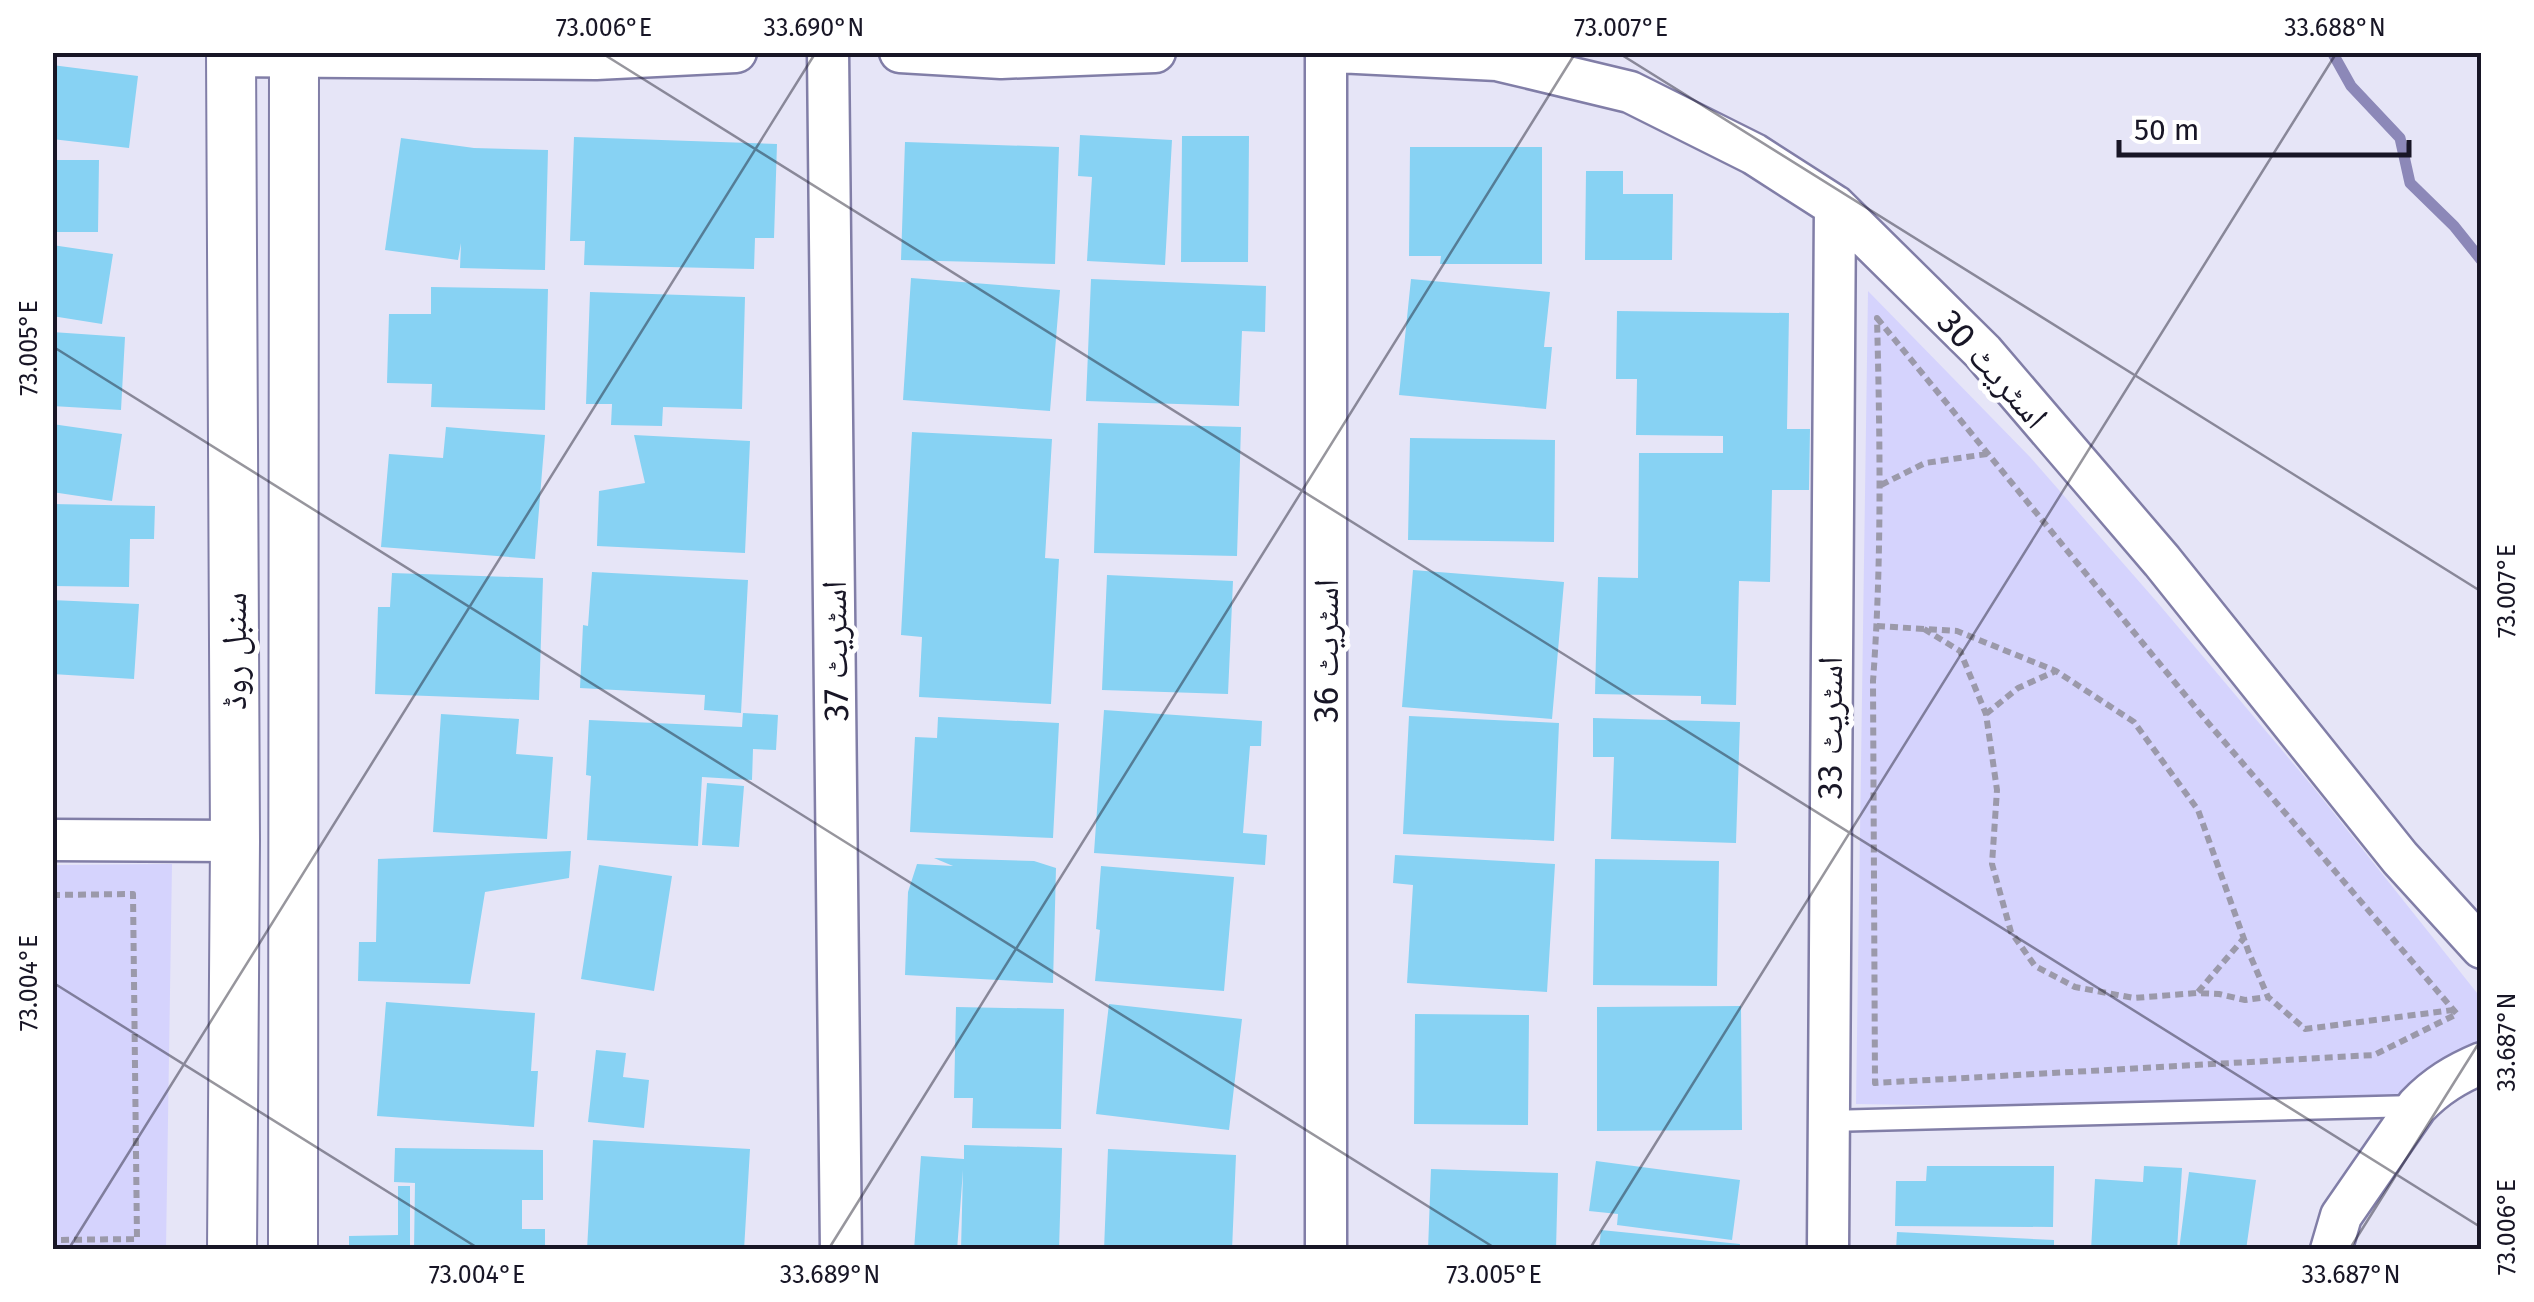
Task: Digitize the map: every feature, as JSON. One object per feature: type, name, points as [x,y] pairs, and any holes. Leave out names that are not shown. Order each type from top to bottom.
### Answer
[{"type":"street","points":[[231,54],[596,59],[736,52]]},
{"type":"street","name":"اسٹریٹ 37","points":[[828,52],[842,1250]]},
{"type":"street","points":[[900,52],[1001,58],[1155,52]]},
{"type":"street","name":"اسٹریٹ 36","points":[[1326,52],[1326,1250]]},
{"type":"street","name":"اسٹریٹ 30","points":[[1337,52],[1497,60],[1630,92],[1754,154],[1835,206],[1983,352],[2162,561],[2400,858],[2482,948]]},
{"type":"street","name":"سنبل روڈ","points":[[231,54],[235,841],[232,1250]]},
{"type":"street","name":"سنبل روڈ","points":[[294,55],[294,1250]]},
{"type":"street","name":"اسٹریٹ 33","points":[[1828,1250],[1835,206]]},
{"type":"street","points":[[52,840],[235,841]]},
{"type":"street","points":[[233,1060],[294,1058]]},
{"type":"street","points":[[2331,1250],[2341,1216],[2418,1106],[2444,1082],[2482,1063]]},
{"type":"lane","points":[[1828,1122],[2418,1106]]},
{"type":"path","points":[[1877,318],[2204,718],[2456,1014],[2374,1055],[1875,1083],[1873,681],[1881,485],[1877,318]]},
{"type":"path","points":[[1881,485],[1924,462],[1987,454]]},
{"type":"path","points":[[1878,626],[1957,631],[2056,672],[2134,722],[2198,810],[2268,996],[2305,1030],[2452,1010]]},
{"type":"path","points":[[1923,628],[1960,651],[1986,714],[1997,790],[1992,864],[2011,932],[2035,966],[2076,986],[2134,998],[2219,994],[2245,1000],[2268,996]]},
{"type":"path","points":[[1986,714],[2018,688],[2056,672]]},
{"type":"path","points":[[52,895],[134,894],[137,1239],[52,1240]]},
{"type":"path","points":[[2197,994],[2244,938]]},
{"type":"shaded area","points":[[1868,291],[2030,457],[2313,787],[2481,998],[2482,1044],[2457,1052],[2422,1076],[2392,1107],[2356,1112],[1856,1104]]},
{"type":"shaded area","points":[[172,864],[166,1249],[53,1249],[53,865]]},
{"type":"building","points":[[52,65],[138,76],[129,148],[52,139]]},
{"type":"building","points":[[1080,135],[1172,140],[1165,265],[1087,261],[1092,177],[1078,176]]},
{"type":"building","points":[[1182,136],[1249,136],[1248,262],[1181,262]]},
{"type":"building","points":[[574,137],[777,144],[774,238],[755,238],[754,269],[584,265],[585,241],[570,241]]},
{"type":"building","points":[[401,138],[474,148],[548,150],[545,270],[460,268],[461,243],[458,260],[385,250]]},
{"type":"building","points":[[905,142],[1059,147],[1055,264],[901,260]]},
{"type":"building","points":[[1410,147],[1542,147],[1542,264],[1440,264],[1441,256],[1409,256]]},
{"type":"building","points":[[52,160],[99,160],[98,232],[52,232]]},
{"type":"building","points":[[1586,171],[1623,171],[1623,194],[1673,194],[1672,260],[1585,260]]},
{"type":"building","points":[[52,245],[113,254],[102,324],[52,316]]},
{"type":"building","points":[[911,278],[1060,290],[1050,411],[903,400]]},
{"type":"building","points":[[1091,279],[1266,286],[1265,332],[1242,331],[1239,406],[1086,401]]},
{"type":"building","points":[[1411,279],[1550,292],[1544,347],[1552,347],[1546,409],[1399,395]]},
{"type":"building","points":[[431,287],[548,289],[545,410],[431,407],[432,384],[387,383],[389,314],[431,314]]},
{"type":"building","points":[[590,292],[745,297],[742,409],[663,407],[662,426],[611,425],[612,404],[586,404]]},
{"type":"building","points":[[1617,311],[1789,313],[1787,429],[1810,429],[1809,490],[1772,490],[1770,582],[1739,581],[1736,705],[1701,704],[1701,696],[1595,694],[1598,577],[1638,578],[1639,453],[1723,453],[1723,436],[1636,435],[1637,379],[1616,379]]},
{"type":"building","points":[[52,332],[125,337],[121,410],[52,406]]},
{"type":"building","points":[[1098,423],[1241,427],[1237,556],[1094,553]]},
{"type":"building","points":[[52,424],[122,434],[112,501],[52,492]]},
{"type":"building","points":[[446,427],[545,435],[535,559],[381,547],[389,454],[443,458]]},
{"type":"building","points":[[912,432],[1052,439],[1045,558],[1059,559],[1051,704],[919,697],[922,637],[901,635]]},
{"type":"building","points":[[634,435],[750,441],[745,553],[597,546],[599,491],[645,483]]},
{"type":"building","points":[[1410,438],[1555,440],[1554,542],[1408,540]]},
{"type":"building","points":[[52,504],[155,506],[154,539],[130,539],[129,587],[52,586]]},
{"type":"building","points":[[1413,570],[1564,582],[1552,719],[1402,707]]},
{"type":"building","points":[[592,572],[748,580],[741,713],[704,710],[705,695],[580,688],[583,625],[588,626]]},
{"type":"building","points":[[392,573],[543,578],[539,700],[375,694],[378,607],[390,607]]},
{"type":"building","points":[[1107,575],[1233,581],[1228,694],[1102,690]]},
{"type":"building","points":[[52,600],[139,604],[134,679],[52,674]]},
{"type":"building","points":[[1104,710],[1262,721],[1261,746],[1250,746],[1243,833],[1267,835],[1265,865],[1094,853]]},
{"type":"building","points":[[743,713],[778,715],[776,750],[753,749],[752,780],[702,777],[698,846],[587,840],[589,720],[742,727]]},
{"type":"building","points":[[441,714],[519,719],[516,754],[553,757],[547,839],[433,832]]},
{"type":"building","points":[[1409,716],[1559,723],[1554,841],[1403,834]]},
{"type":"building","points":[[938,717],[1059,723],[1053,838],[910,832],[915,737],[937,738]]},
{"type":"building","points":[[1593,718],[1740,722],[1736,843],[1611,839],[1614,757],[1593,757]]},
{"type":"building","points":[[707,783],[744,786],[739,847],[702,845]]},
{"type":"building","points":[[571,851],[569,878],[485,892],[470,984],[358,981],[359,942],[376,942],[378,859]]},
{"type":"building","points":[[1395,855],[1555,864],[1547,992],[1407,983],[1413,885],[1393,883]]},
{"type":"building","points":[[934,858],[1034,861],[1056,868],[1053,983],[905,975],[908,892],[917,864],[953,866]]},
{"type":"building","points":[[1595,859],[1719,861],[1717,986],[1593,985]]},
{"type":"building","points":[[599,865],[672,876],[654,991],[581,979]]},
{"type":"building","points":[[1101,866],[1234,877],[1224,991],[1095,981]]},
{"type":"building","points":[[386,1002],[535,1013],[531,1071],[538,1071],[534,1127],[377,1116]]},
{"type":"building","points":[[1109,1004],[1242,1019],[1229,1130],[1096,1114]]},
{"type":"building","points":[[1741,1006],[1742,1130],[1597,1131],[1597,1007]]},
{"type":"building","points":[[956,1007],[1064,1009],[1061,1129],[972,1128],[973,1098],[954,1098]]},
{"type":"building","points":[[1415,1014],[1529,1015],[1528,1125],[1414,1124]]},
{"type":"building","points":[[596,1050],[626,1053],[623,1077],[649,1080],[644,1128],[588,1122]]},
{"type":"building","points":[[593,1140],[750,1149],[744,1250],[587,1250]]},
{"type":"building","points":[[964,1145],[1062,1148],[1059,1250],[961,1250],[963,1170],[957,1250],[914,1250],[921,1156],[964,1159]]},
{"type":"building","points":[[395,1148],[543,1150],[543,1200],[522,1200],[522,1229],[545,1229],[545,1250],[414,1250],[415,1183],[394,1182]]},
{"type":"building","points":[[1108,1149],[1236,1155],[1232,1250],[1104,1250]]},
{"type":"building","points":[[1596,1161],[1740,1180],[1732,1240],[1617,1225],[1618,1214],[1589,1211]]},
{"type":"building","points":[[1927,1166],[2054,1166],[2053,1227],[1895,1226],[1896,1181],[1926,1181]]},
{"type":"building","points":[[2144,1166],[2182,1168],[2177,1250],[2091,1250],[2095,1179],[2143,1182]]},
{"type":"building","points":[[1431,1169],[1558,1173],[1556,1250],[1428,1250]]},
{"type":"building","points":[[2189,1172],[2256,1180],[2246,1250],[2179,1250]]},
{"type":"building","points":[[398,1186],[410,1186],[410,1250],[349,1250],[349,1236],[398,1235]]},
{"type":"building","points":[[1601,1230],[1740,1244],[1739,1250],[1599,1250]]},
{"type":"building","points":[[1897,1232],[2054,1240],[2054,1250],[1896,1250]]},
{"type":"waterway","points":[[2332,52],[2351,86],[2400,138],[2410,183],[2454,226],[2482,261]]}]
